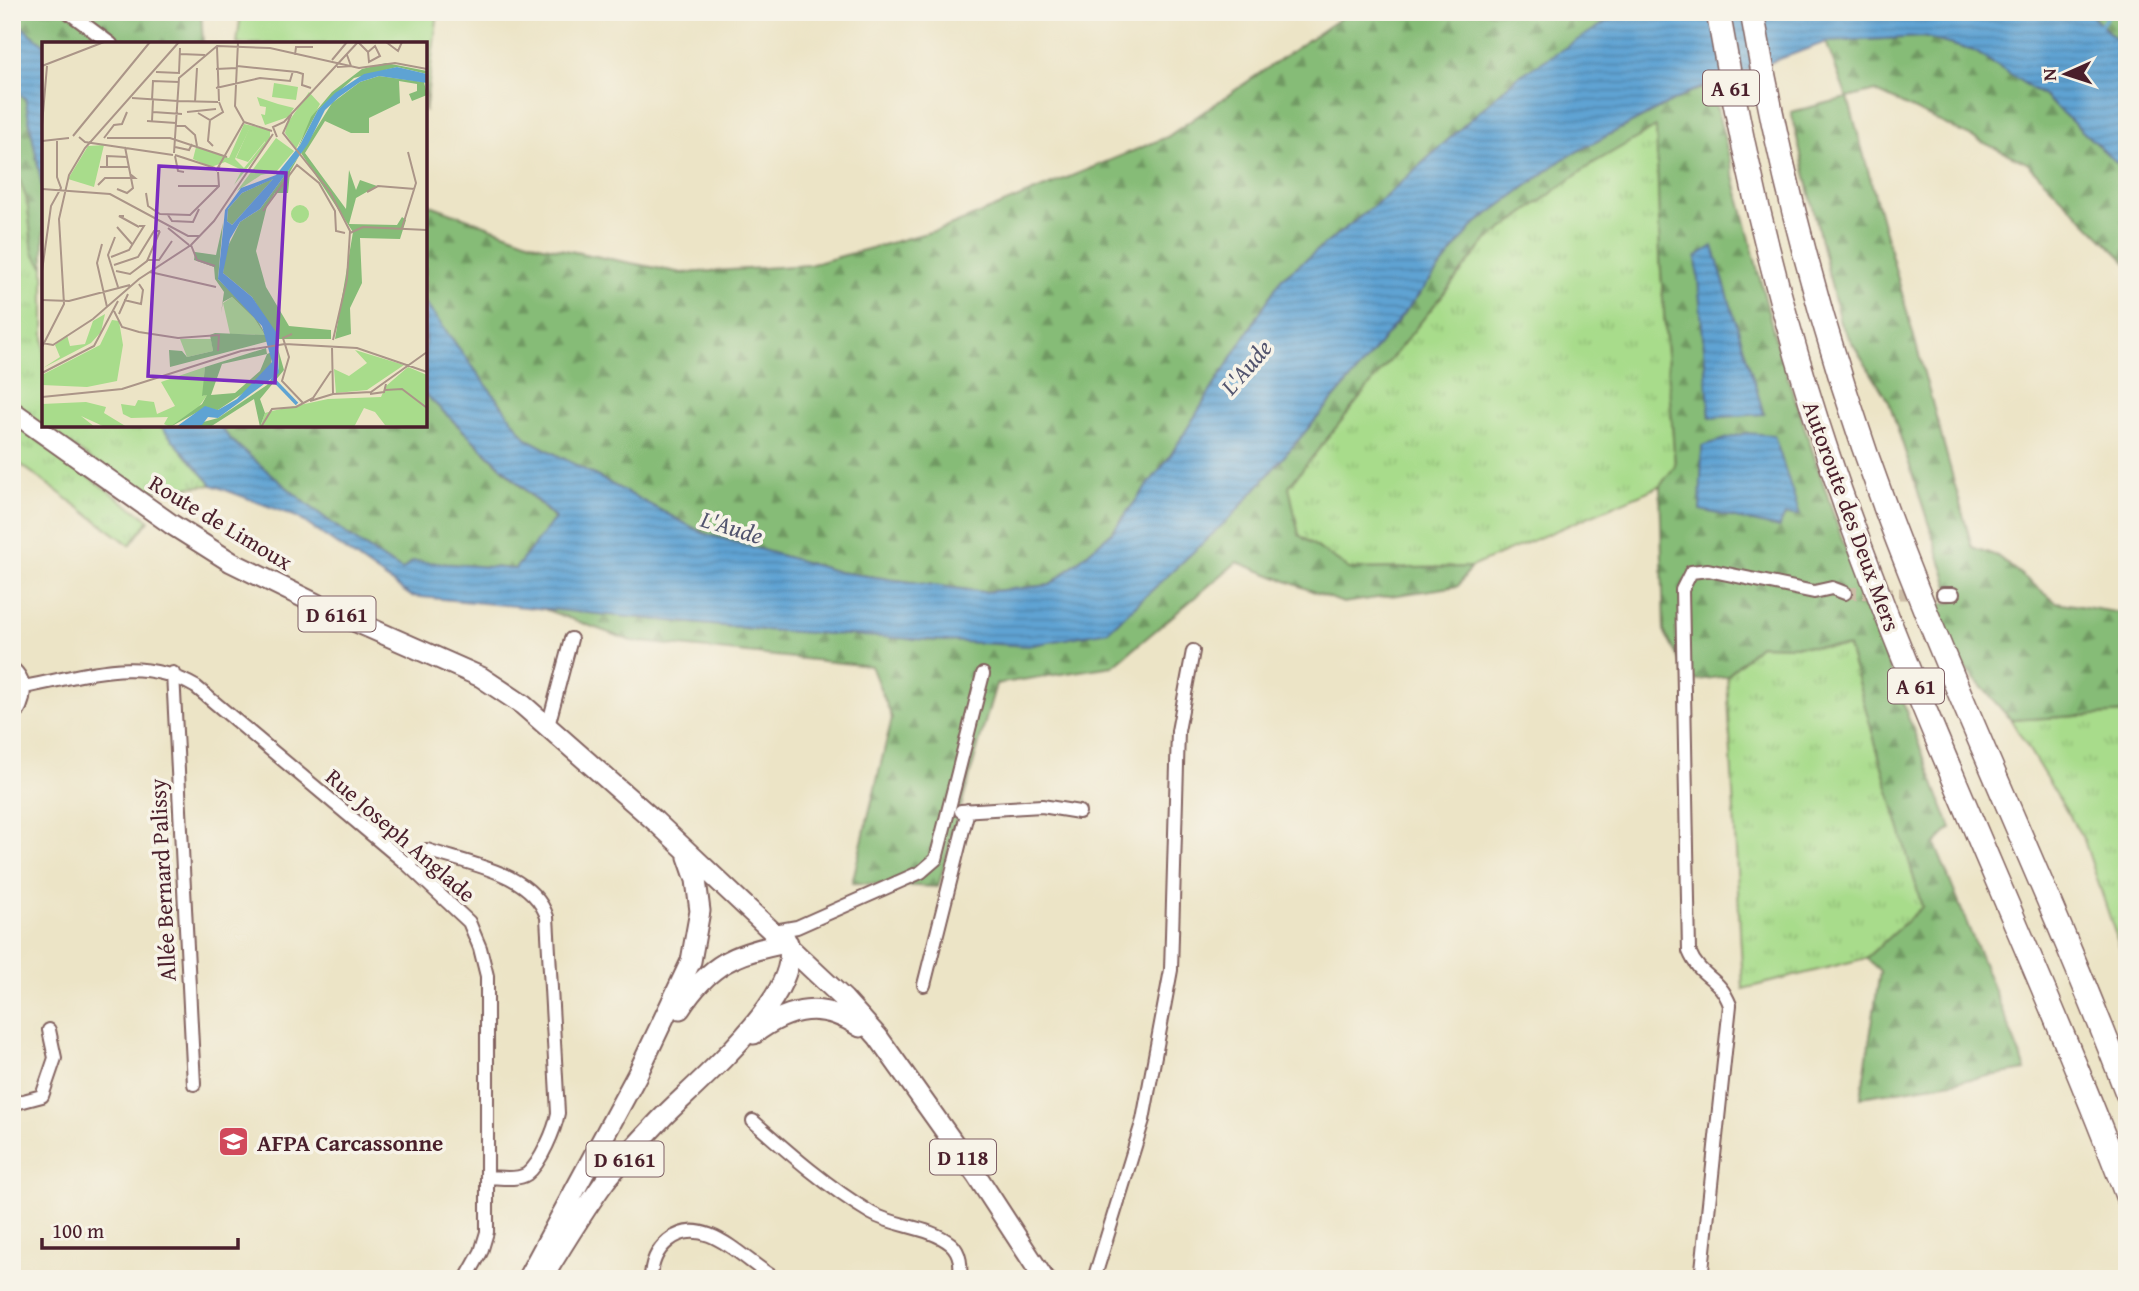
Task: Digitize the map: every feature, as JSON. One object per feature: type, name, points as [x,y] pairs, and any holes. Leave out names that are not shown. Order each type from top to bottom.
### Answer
[{"type":"highway","name":"Autoroute des Deux Mers","points":[[1718,12],[1746,163],[1798,366],[1852,525],[1937,736],[2083,1079],[2127,1196]]},
{"type":"highway","name":"Autoroute des Deux Mers","points":[[1752,12],[1779,156],[1835,360],[1891,522],[2127,1093]]},
{"type":"main road","name":"Route de Limoux","points":[[12,411],[171,524],[231,562],[328,610],[481,677],[523,705],[655,821]]},
{"type":"main road","name":"D 6161","points":[[655,821],[686,853],[788,934]]},
{"type":"main road","name":"D 6161","points":[[655,821],[690,844],[788,934],[788,967],[778,991],[728,1054]]},
{"type":"main road","name":"D 6161","points":[[637,1075],[691,961],[700,911],[696,880],[686,853]]},
{"type":"main road","name":"D 118","points":[[788,934],[878,1037],[977,1176],[1044,1279]]},
{"type":"main road","points":[[527,1279],[637,1075],[690,993],[713,968],[788,934]]},
{"type":"main road","name":"D 6161","points":[[542,1279],[606,1180],[660,1120],[728,1054],[771,1021],[791,1013],[815,1010],[840,1013],[878,1037]]},
{"type":"street","points":[[68,12],[108,42]]},
{"type":"street","points":[[1701,1279],[1730,1005],[1723,985],[1696,968],[1689,951],[1682,590],[1691,572],[1708,570],[1814,592],[1832,588],[1845,593]]},
{"type":"street","points":[[548,726],[571,639]]},
{"type":"street","points":[[1094,1279],[1143,1120],[1171,970],[1178,731],[1193,651]]},
{"type":"street","name":"Rue Joseph Anglade","points":[[24,687],[127,667],[173,673],[196,687],[408,864],[469,922],[480,948],[486,976],[487,1232],[481,1252],[466,1279]]},
{"type":"street","points":[[12,668],[24,687],[21,709],[12,719]]},
{"type":"street","name":"Allée Bernard Palissy","points":[[173,673],[194,1084]]},
{"type":"street","points":[[788,934],[921,872],[936,859],[983,674]]},
{"type":"street","points":[[950,812],[1042,806],[1079,811]]},
{"type":"street","points":[[924,985],[968,810]]},
{"type":"street","points":[[408,864],[418,854],[427,850],[519,881],[541,900],[547,917],[558,1113],[554,1133],[527,1174],[516,1177],[487,1177]]},
{"type":"street","points":[[12,1104],[42,1096],[55,1058],[49,1030]]},
{"type":"street","points":[[752,1121],[808,1168],[874,1214],[942,1238],[954,1247],[961,1262],[960,1279]]},
{"type":"street","points":[[651,1279],[659,1249],[680,1231],[698,1229],[718,1239],[776,1279]]},
{"type":"green space","points":[[12,12],[201,12],[203,42],[42,42],[12,19]]},
{"type":"green space","points":[[241,12],[438,12],[427,97],[427,42],[237,42]]},
{"type":"green space","points":[[1349,12],[1626,12],[1516,78],[1385,197],[1281,279],[1170,456],[1111,533],[1050,585],[984,592],[839,572],[703,533],[527,439],[427,306],[427,204],[539,245],[682,273],[809,265],[945,228],[1167,137]]},
{"type":"green space","points":[[2088,12],[2127,12],[2127,50]]},
{"type":"green space","points":[[1923,37],[1974,51],[2045,97],[2127,172],[2127,263],[2027,163],[1875,91],[1848,98],[1972,547],[1997,556],[2056,602],[2127,614],[2127,713],[2011,720],[1955,657],[1936,604],[1954,602],[1889,402],[1840,323],[1791,112],[1847,98],[1826,42]]},
{"type":"green space","points":[[1711,86],[1776,342],[1855,578],[1951,828],[1935,844],[2026,1070],[1861,1097],[1880,971],[1866,958],[1922,907],[1848,647],[1759,645],[1727,676],[1690,681],[1664,631],[1660,486],[1675,466],[1660,257],[1656,127],[1590,165],[1485,242],[1289,486],[1299,535],[1349,569],[1471,567],[1458,586],[1343,603],[1237,562],[1113,666],[996,684],[938,887],[852,883],[892,718],[871,666],[631,641],[541,608],[763,630],[1108,631],[1234,514],[1357,372],[1474,225],[1563,159],[1690,92]]},
{"type":"green space","points":[[12,89],[25,98],[42,187],[42,264],[33,252],[27,200],[12,160]]},
{"type":"green space","points":[[1657,126],[1660,257],[1675,466],[1660,486],[1471,567],[1349,569],[1299,535],[1288,486],[1485,242],[1590,165]]},
{"type":"green space","points":[[12,160],[27,200],[33,252],[42,264],[42,426],[12,406]]},
{"type":"green space","points":[[427,396],[555,519],[515,569],[413,561],[402,570],[313,509],[230,439],[221,427],[427,427]]},
{"type":"green space","points":[[12,422],[149,520],[130,545],[12,458]]},
{"type":"green space","points":[[43,427],[162,427],[212,485],[139,492]]},
{"type":"green space","points":[[1759,645],[1848,647],[1923,907],[1866,958],[1743,989],[1727,676]]},
{"type":"green space","points":[[2127,713],[2127,969],[2084,840],[2011,720]]},
{"type":"water","name":"L'Aude","points":[[2088,12],[2127,50],[2127,172],[2045,97],[1974,51],[1923,37],[1826,42],[1690,92],[1563,159],[1474,225],[1357,372],[1234,514],[1108,631],[1028,646],[763,630],[411,596],[297,517],[212,485],[162,427],[221,427],[230,439],[313,509],[402,570],[413,561],[515,569],[555,518],[427,396],[427,306],[527,439],[703,533],[839,572],[984,592],[1050,585],[1111,533],[1170,456],[1281,279],[1385,197],[1516,78],[1621,13]]},
{"type":"water","points":[[12,19],[42,42],[42,187],[25,98],[12,89]]},
{"type":"water","points":[[1713,246],[1764,414],[1710,418],[1696,257]]},
{"type":"water","points":[[1745,433],[1774,435],[1800,515],[1785,515],[1779,528],[1700,510],[1702,446]]},
{"type":"waterway","points":[[2099,28],[2110,12]]},
{"type":"tunnel","points":[[1845,593],[1943,594]]},
{"type":"place","name":"AFPA Carcassonne","points":[[234,1142]]}]
